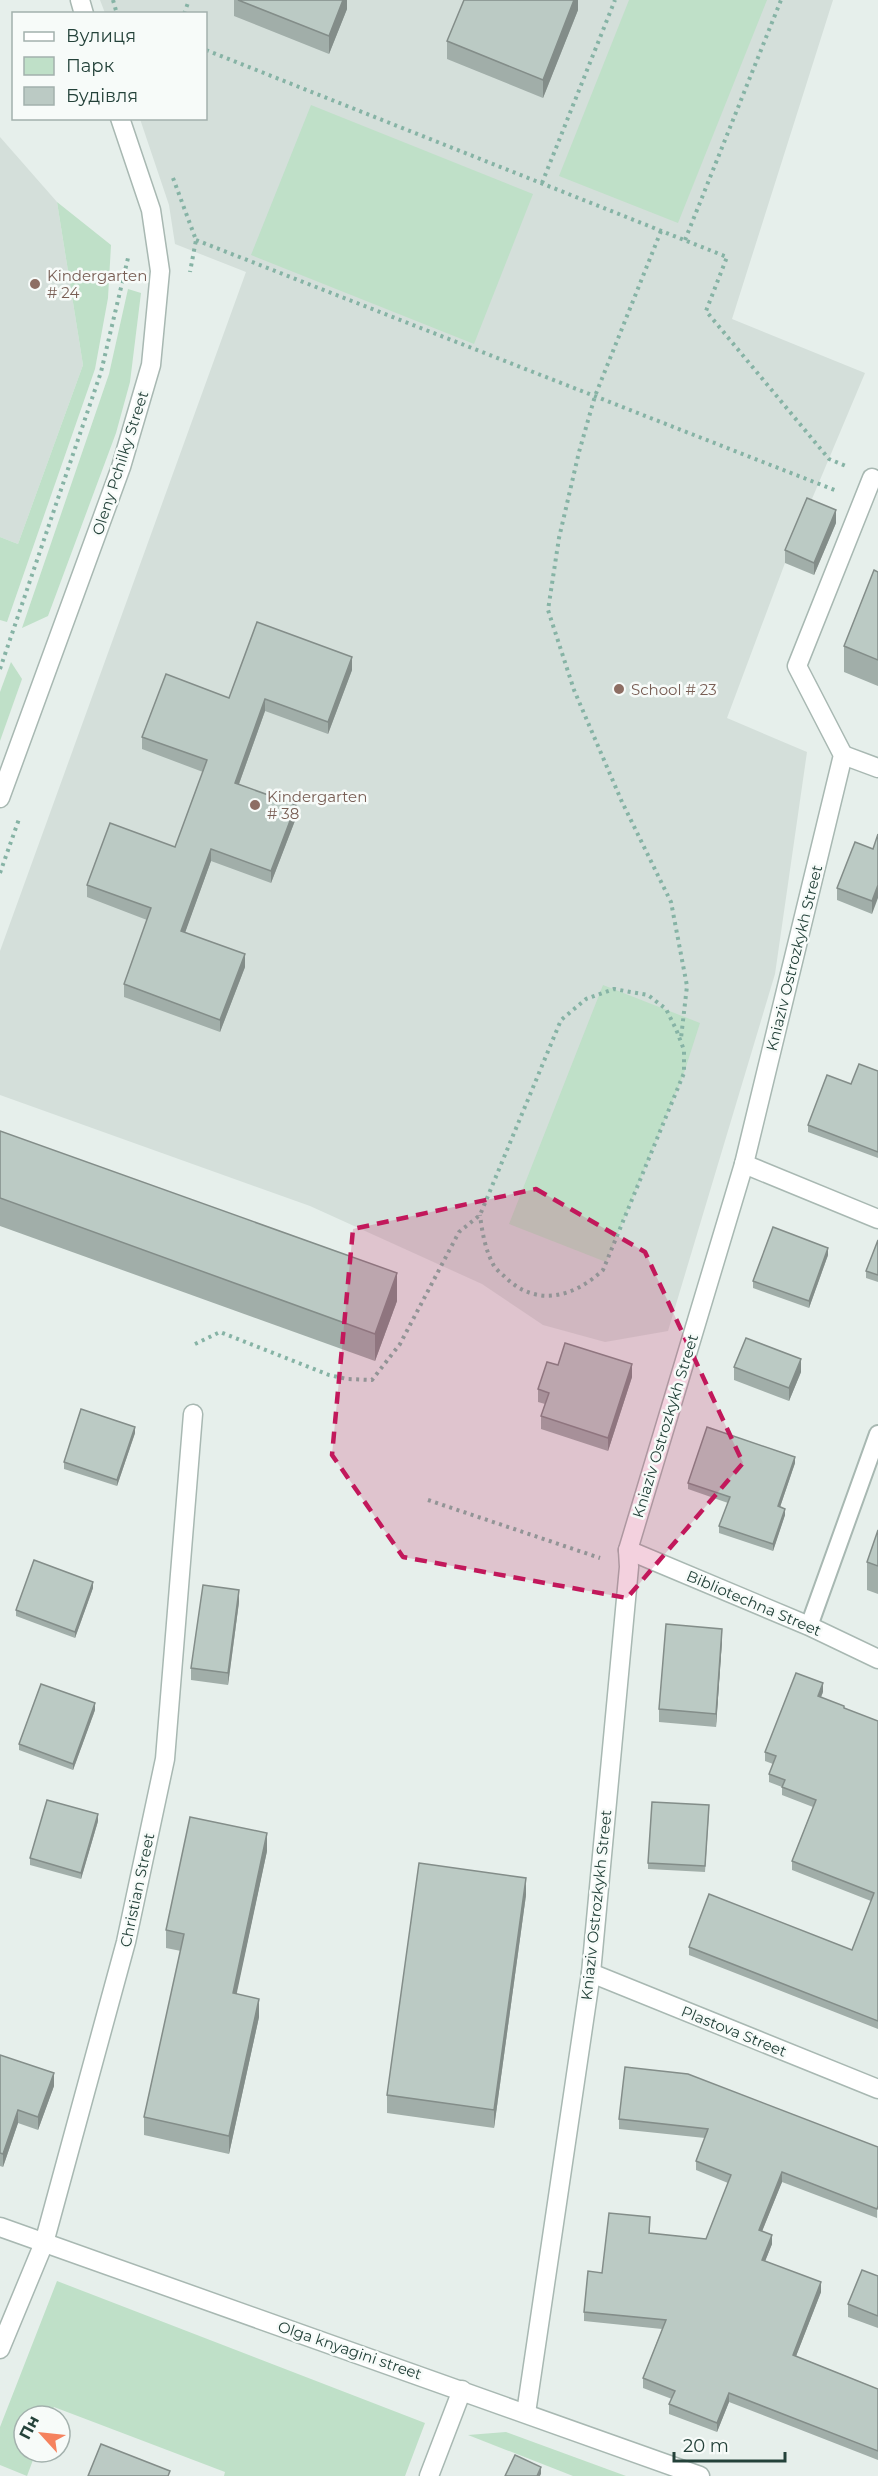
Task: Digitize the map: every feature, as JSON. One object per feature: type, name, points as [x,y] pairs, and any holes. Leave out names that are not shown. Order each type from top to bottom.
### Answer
[{"type":"street","name":"Oleny Pchilky Street","points":[[0,798],[122,467],[151,365],[160,271],[151,210],[121,120]]},
{"type":"street","points":[[872,478],[797,666],[843,755],[878,768]]},
{"type":"street","name":"Kniaziv Ostrozkykh Street","points":[[526,2413],[591,1973],[628,1559],[744,1164],[843,755]]},
{"type":"street","points":[[744,1164],[878,1219]]},
{"type":"street","name":"Christian Street","points":[[0,2349],[44,2243],[126,1942],[165,1759],[193,1414]]},
{"type":"street","name":"Bibliotechna Street","points":[[628,1559],[809,1626],[878,1659]]},
{"type":"street","name":"Plastova Street","points":[[591,1973],[878,2089]]},
{"type":"street","name":"Olga knyagini street","points":[[0,2227],[700,2476]]},
{"type":"street","points":[[429,2476],[462,2390]]},
{"type":"lane","points":[[809,1626],[878,1434]]},
{"type":"path","points":[[542,183],[615,0]]},
{"type":"path","points":[[685,240],[781,0]]},
{"type":"path","points":[[207,50],[727,257],[706,311],[830,459],[872,478]]},
{"type":"path","points":[[661,231],[595,396],[559,538],[548,610],[574,690],[622,802],[671,902],[687,986],[681,1041]]},
{"type":"path","points":[[196,240],[863,501]]},
{"type":"path","points":[[0,669],[101,372],[129,252]]},
{"type":"path","points":[[195,1344],[220,1332],[330,1375],[347,1379],[372,1380],[400,1344],[459,1232],[480,1215],[561,1020],[586,999],[614,989],[648,995],[666,1009],[684,1050],[684,1072],[603,1270],[588,1284],[569,1293],[549,1296],[523,1292],[494,1266],[482,1231],[480,1215]]},
{"type":"path","points":[[428,1500],[628,1559]]},
{"type":"highlighted area","points":[[536,1189],[645,1252],[743,1463],[627,1598],[403,1557],[332,1455],[353,1229]]},
{"type":"shaded area","name":"School # 23","points":[[100,0],[833,0],[732,319],[865,373],[785,563],[727,718],[807,752],[775,974],[668,1331],[605,1342],[543,1325],[482,1284],[310,1206],[0,1095],[0,951],[246,272],[175,244],[169,205],[140,120],[207,120],[207,12],[105,12]]},
{"type":"shaded area","name":"Kindergarten # 24","points":[[0,137],[57,202],[83,365],[18,544],[0,537]]},
{"type":"green space","points":[[629,0],[767,0],[678,223],[559,176]]},
{"type":"green space","points":[[311,105],[533,194],[474,344],[251,255]]},
{"type":"green space","points":[[57,202],[111,245],[108,298],[95,369],[7,622],[0,620],[0,537],[18,544],[83,365]]},
{"type":"green space","points":[[128,289],[141,293],[130,382],[116,433],[48,616],[22,628],[109,374]]},
{"type":"green space","points":[[11,662],[22,679],[0,741],[0,692]]},
{"type":"green space","points":[[603,985],[700,1023],[684,1073],[606,1262],[509,1224]]},
{"type":"green space","points":[[57,2281],[425,2423],[405,2476],[224,2476],[225,2472],[72,2414],[72,2404],[12,2404],[12,2464],[32,2464],[27,2476],[0,2465],[0,2427]]},
{"type":"green space","points":[[506,2432],[626,2476],[573,2476],[468,2435]]},
{"type":"building","points":[[238,0],[343,0],[329,36]]},
{"type":"building","points":[[464,0],[574,0],[543,80],[447,41]]},
{"type":"building","points":[[807,498],[836,510],[814,563],[785,550]]},
{"type":"building","points":[[874,570],[878,572],[878,660],[844,646]]},
{"type":"building","points":[[257,622],[352,657],[328,722],[265,699],[235,783],[296,805],[271,871],[211,849],[181,931],[245,954],[220,1020],[124,984],[151,908],[87,885],[110,823],[175,847],[207,760],[142,737],[166,674],[229,698]]},
{"type":"building","points":[[878,834],[878,885],[872,901],[837,888],[855,842],[873,849]]},
{"type":"building","points":[[859,1064],[878,1071],[878,1152],[808,1125],[827,1075],[851,1084]]},
{"type":"building","points":[[0,1131],[397,1273],[375,1334],[0,1198]]},
{"type":"building","points":[[773,1227],[828,1248],[809,1301],[753,1281]]},
{"type":"building","points":[[878,1240],[878,1275],[866,1271]]},
{"type":"building","points":[[746,1338],[801,1359],[789,1388],[734,1367]]},
{"type":"building","points":[[565,1343],[632,1364],[608,1438],[541,1416],[549,1393],[538,1389],[547,1362],[558,1365]]},
{"type":"building","points":[[81,1409],[135,1427],[117,1480],[64,1462]]},
{"type":"building","points":[[707,1427],[795,1457],[778,1506],[785,1509],[773,1544],[719,1526],[730,1497],[688,1483]]},
{"type":"building","points":[[878,1530],[878,1566],[867,1562]]},
{"type":"building","points":[[34,1560],[93,1582],[75,1632],[16,1610]]},
{"type":"building","points":[[203,1585],[239,1590],[228,1673],[191,1668]]},
{"type":"building","points":[[666,1624],[722,1629],[716,1714],[659,1709]]},
{"type":"building","points":[[796,1673],[823,1683],[818,1696],[878,1721],[878,2021],[689,1947],[709,1894],[852,1950],[874,1893],[792,1861],[816,1800],[782,1787],[785,1780],[769,1774],[776,1756],[765,1752]]},
{"type":"building","points":[[41,1684],[95,1703],[73,1764],[19,1744]]},
{"type":"building","points":[[47,1800],[98,1814],[81,1873],[30,1858]]},
{"type":"building","points":[[652,1802],[709,1805],[705,1866],[648,1863]]},
{"type":"building","points":[[190,1817],[267,1833],[233,1993],[259,1999],[229,2136],[144,2117],[184,1934],[166,1930]]},
{"type":"building","points":[[419,1863],[526,1878],[494,2110],[387,2095]]},
{"type":"building","points":[[0,2055],[54,2073],[38,2117],[18,2110],[3,2154],[0,2153]]},
{"type":"building","points":[[625,2067],[688,2074],[878,2147],[877,2209],[782,2172],[759,2230],[772,2235],[762,2260],[821,2282],[793,2355],[878,2389],[878,2451],[729,2393],[717,2423],[669,2404],[675,2391],[643,2378],[666,2320],[584,2312],[588,2271],[602,2273],[609,2213],[650,2217],[649,2233],[706,2239],[731,2175],[696,2161],[708,2129],[619,2119]]},
{"type":"building","points":[[862,2270],[878,2276],[878,2316],[848,2304]]},
{"type":"building","points":[[101,2444],[170,2471],[168,2476],[88,2476]]},
{"type":"building","points":[[515,2455],[541,2467],[537,2476],[505,2476]]},
{"type":"place","name":"Kindergarten # 24","points":[[35,284]]},
{"type":"place","name":"School # 23","points":[[619,689]]},
{"type":"place","name":"Kindergarten # 38","points":[[255,805]]}]
